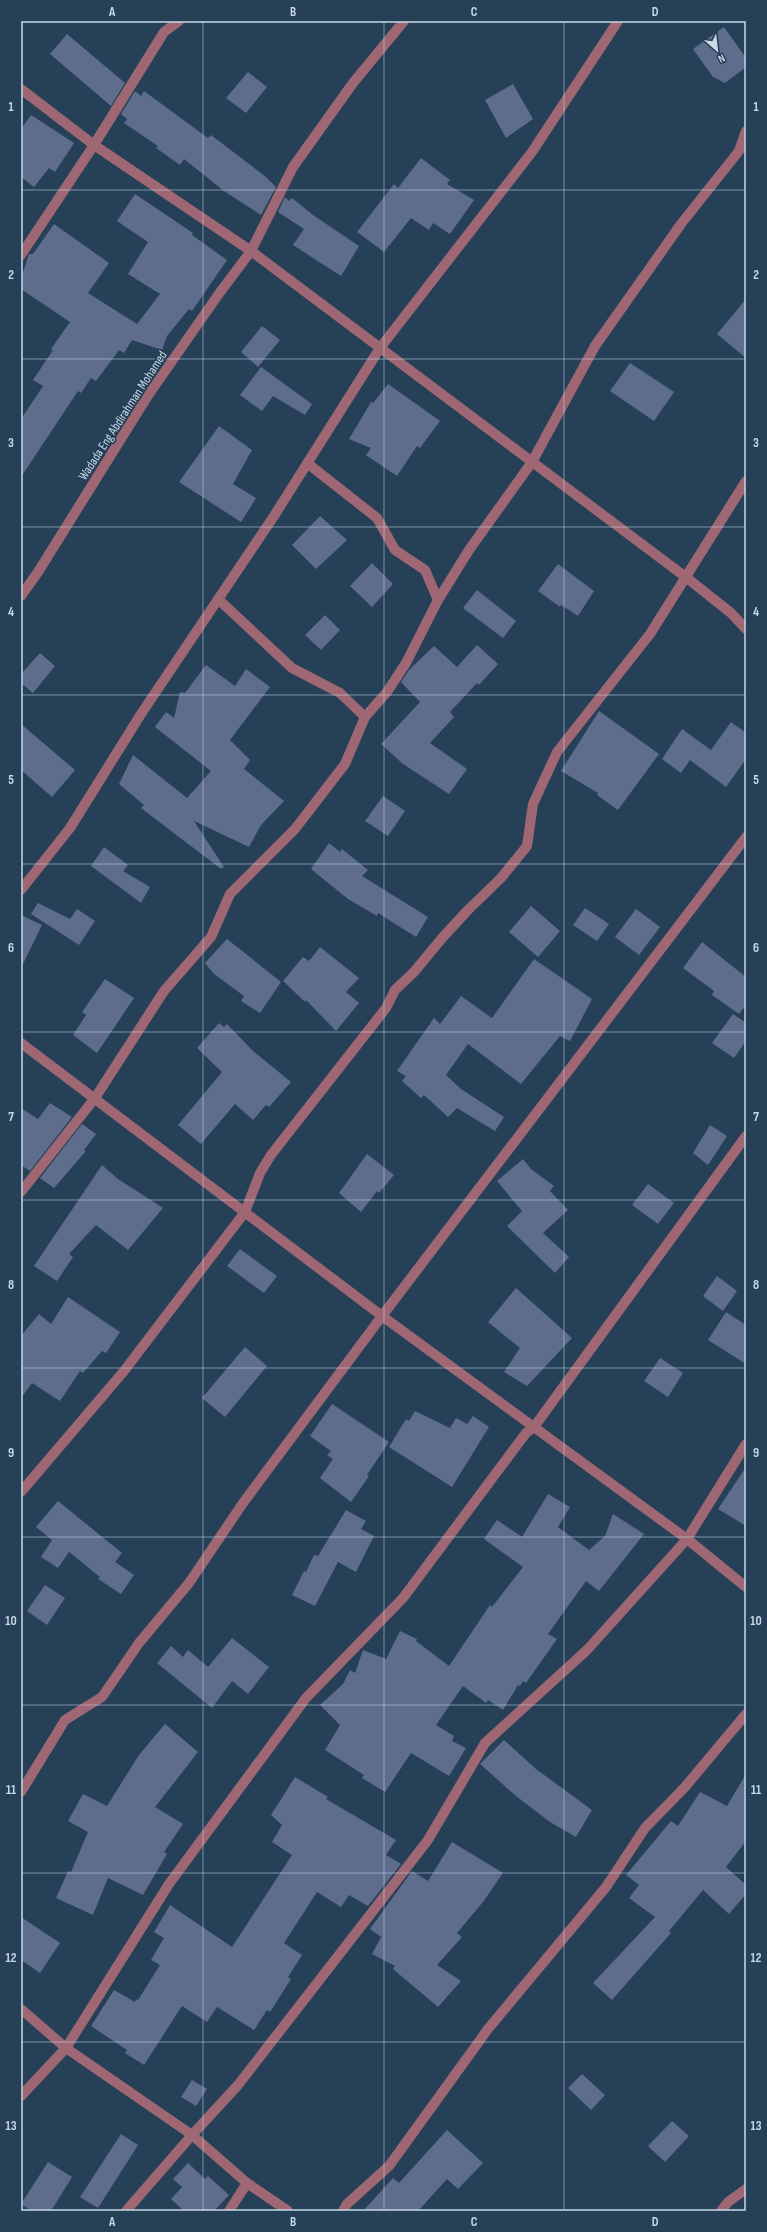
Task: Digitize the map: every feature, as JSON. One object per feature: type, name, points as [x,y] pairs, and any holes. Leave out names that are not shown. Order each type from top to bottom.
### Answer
[{"type":"street","points":[[21,255],[94,145],[164,32],[180,21]]},
{"type":"street","name":"Wadada Eng Abdirahman Mohamed","points":[[21,596],[38,572],[147,397],[251,251],[293,167],[353,83],[404,21]]},
{"type":"street","points":[[21,890],[70,828],[141,714],[307,463],[380,348],[532,152],[618,21]]},
{"type":"street","points":[[21,89],[94,145],[251,251],[687,578],[731,614],[746,629]]},
{"type":"street","points":[[21,1192],[95,1098],[164,992],[211,937],[230,894],[295,830],[345,764],[365,717],[387,692],[406,663],[438,600],[469,550],[532,462],[595,346],[681,224],[739,151],[746,131]]},
{"type":"street","points":[[307,463],[376,518],[396,550],[425,570],[438,600]]},
{"type":"street","points":[[21,1492],[124,1371],[245,1212],[258,1179],[272,1155],[386,1008],[395,990],[414,972],[468,910],[501,878],[527,846],[533,804],[557,752],[650,634],[687,578],[746,481]]},
{"type":"street","points":[[218,599],[292,668],[340,693],[365,717]]},
{"type":"street","points":[[21,1792],[65,1720],[102,1697],[140,1643],[189,1583],[243,1503],[382,1316],[746,837]]},
{"type":"street","points":[[21,1043],[382,1316],[687,1539],[746,1587]]},
{"type":"street","points":[[21,2096],[66,2048],[169,1884],[306,1698],[403,1598],[526,1433],[534,1427],[746,1136]]},
{"type":"street","points":[[126,2211],[238,2085],[428,1840],[485,1743],[587,1650],[687,1539],[746,1444]]},
{"type":"street","points":[[342,2211],[347,2204],[389,2166],[488,2029],[606,1887],[645,1828],[684,1787],[746,1714]]},
{"type":"street","points":[[21,2009],[66,2048],[192,2135],[247,2183],[288,2211]]},
{"type":"street","points":[[229,2211],[247,2183]]},
{"type":"street","points":[[722,2211],[728,2202],[746,2190]]},
{"type":"building","points":[[724,27],[746,58],[746,67],[725,83],[713,77],[693,49]]},
{"type":"building","points":[[67,34],[125,83],[111,106],[50,54]]},
{"type":"building","points":[[248,72],[267,87],[246,113],[226,98]]},
{"type":"building","points":[[513,84],[533,119],[506,138],[485,100]]},
{"type":"building","points":[[135,91],[141,96],[144,91],[208,138],[211,135],[266,177],[276,187],[261,215],[224,191],[184,159],[180,165],[156,148],[158,146],[124,123],[127,119],[121,114]]},
{"type":"building","points":[[31,115],[74,143],[55,172],[49,168],[34,187],[21,177],[21,129]]},
{"type":"building","points":[[421,158],[450,180],[447,184],[474,200],[450,234],[433,223],[429,230],[411,218],[384,252],[357,232],[394,184],[398,188]]},
{"type":"building","points":[[135,194],[193,233],[192,235],[227,260],[192,311],[189,309],[167,336],[162,350],[132,340],[124,353],[119,350],[96,381],[91,378],[81,393],[78,391],[21,477],[21,419],[43,386],[33,380],[53,350],[51,349],[70,322],[21,289],[21,278],[29,254],[33,254],[54,224],[109,263],[88,293],[137,324],[160,294],[128,274],[148,242],[117,221]]},
{"type":"building","points":[[285,197],[289,201],[292,198],[313,215],[359,246],[341,276],[293,245],[304,229],[278,212]]},
{"type":"building","points":[[746,299],[746,358],[717,334]]},
{"type":"building","points":[[262,326],[280,340],[258,367],[241,352]]},
{"type":"building","points":[[630,363],[674,392],[654,421],[610,391]]},
{"type":"building","points":[[261,367],[312,404],[305,415],[273,396],[262,411],[240,395]]},
{"type":"building","points":[[388,384],[440,421],[420,448],[417,446],[397,476],[366,455],[371,448],[349,439],[371,402],[373,403]]},
{"type":"building","points":[[219,426],[252,450],[233,484],[256,498],[241,522],[179,482]]},
{"type":"building","points":[[320,516],[347,540],[316,569],[292,545]]},
{"type":"building","points":[[372,563],[393,584],[372,607],[350,586]]},
{"type":"building","points":[[558,564],[594,591],[578,616],[561,605],[560,607],[538,591]]},
{"type":"building","points":[[477,590],[516,621],[503,638],[463,608]]},
{"type":"building","points":[[325,615],[340,630],[321,650],[305,635]]},
{"type":"building","points":[[477,645],[498,664],[479,685],[477,683],[450,712],[454,717],[430,743],[467,769],[449,794],[403,764],[381,744],[420,702],[401,682],[409,670],[434,646],[457,667]]},
{"type":"building","points":[[40,653],[55,666],[33,693],[21,683],[21,674]]},
{"type":"building","points":[[206,665],[235,686],[246,669],[270,687],[230,740],[250,760],[244,769],[284,801],[261,825],[249,847],[194,821],[224,867],[221,869],[141,808],[144,805],[119,784],[133,755],[187,798],[211,771],[155,727],[166,712],[174,718],[180,692],[185,693]]},
{"type":"building","points":[[599,711],[659,754],[618,810],[597,795],[598,793],[561,771]]},
{"type":"building","points":[[731,722],[746,733],[746,759],[726,787],[690,760],[681,773],[662,759],[682,729],[711,750]]},
{"type":"building","points":[[21,724],[75,770],[52,797],[21,770]]},
{"type":"building","points":[[383,796],[405,811],[388,836],[365,821]]},
{"type":"building","points":[[329,843],[340,852],[342,849],[368,870],[362,876],[428,917],[416,937],[378,913],[377,916],[348,899],[311,869]]},
{"type":"building","points":[[104,847],[128,865],[123,871],[150,887],[141,903],[91,866]]},
{"type":"building","points":[[38,903],[70,919],[77,909],[95,921],[79,945],[31,914]]},
{"type":"building","points":[[531,906],[560,931],[538,957],[509,932]]},
{"type":"building","points":[[585,908],[609,924],[597,941],[573,925]]},
{"type":"building","points":[[636,909],[660,927],[639,955],[615,937]]},
{"type":"building","points":[[21,915],[42,925],[21,968]]},
{"type":"building","points":[[227,939],[281,982],[260,1013],[241,1001],[244,996],[214,974],[205,963]]},
{"type":"building","points":[[702,942],[746,977],[746,1005],[739,1014],[712,995],[714,991],[683,968]]},
{"type":"building","points":[[320,947],[359,978],[346,992],[359,1003],[336,1031],[306,1000],[305,1002],[283,981],[303,957],[309,961]]},
{"type":"building","points":[[534,959],[592,999],[570,1041],[560,1036],[521,1084],[468,1044],[446,1075],[461,1089],[504,1117],[495,1131],[457,1108],[448,1117],[424,1095],[421,1098],[402,1081],[406,1076],[397,1071],[434,1018],[440,1024],[461,996],[492,1018]]},
{"type":"building","points":[[105,979],[134,998],[97,1053],[73,1035],[86,1015],[82,1012]]},
{"type":"building","points":[[733,1014],[746,1023],[746,1041],[734,1058],[712,1043]]},
{"type":"building","points":[[219,1023],[224,1027],[227,1024],[252,1050],[291,1082],[269,1107],[266,1105],[253,1120],[235,1104],[201,1144],[178,1125],[222,1072],[197,1048]]},
{"type":"building","points":[[50,1103],[72,1117],[30,1171],[21,1165],[21,1108],[38,1119]]},
{"type":"building","points":[[82,1124],[96,1134],[84,1150],[86,1151],[54,1188],[40,1178]]},
{"type":"building","points":[[710,1125],[727,1136],[708,1165],[693,1153]]},
{"type":"building","points":[[367,1154],[394,1175],[379,1193],[377,1191],[361,1212],[339,1193]]},
{"type":"building","points":[[523,1159],[531,1169],[554,1186],[550,1191],[568,1210],[543,1233],[569,1257],[555,1273],[507,1226],[522,1211],[497,1181]]},
{"type":"building","points":[[102,1165],[118,1179],[163,1208],[128,1250],[96,1225],[69,1254],[73,1257],[57,1281],[34,1266]]},
{"type":"building","points":[[648,1184],[674,1203],[658,1224],[632,1205]]},
{"type":"building","points":[[240,1249],[277,1276],[264,1293],[227,1266]]},
{"type":"building","points":[[717,1276],[737,1291],[723,1311],[703,1296]]},
{"type":"building","points":[[516,1288],[572,1338],[527,1386],[504,1372],[520,1348],[488,1322]]},
{"type":"building","points":[[68,1297],[120,1332],[106,1353],[102,1351],[83,1373],[80,1371],[60,1401],[32,1383],[21,1398],[21,1336],[39,1314],[51,1324]]},
{"type":"building","points":[[726,1312],[746,1325],[746,1364],[708,1340]]},
{"type":"building","points":[[245,1347],[267,1366],[225,1417],[202,1398]]},
{"type":"building","points":[[660,1358],[683,1373],[668,1397],[644,1381]]},
{"type":"building","points":[[332,1404],[389,1442],[367,1475],[369,1476],[351,1502],[320,1478],[333,1459],[327,1455],[331,1451],[310,1436]]},
{"type":"building","points":[[415,1411],[450,1428],[456,1418],[467,1424],[473,1416],[489,1427],[452,1487],[389,1447],[406,1419],[409,1421]]},
{"type":"building","points":[[746,1467],[746,1526],[718,1509]]},
{"type":"building","points":[[548,1494],[570,1507],[558,1527],[589,1550],[605,1536],[613,1514],[644,1534],[599,1591],[586,1581],[548,1634],[557,1639],[526,1683],[523,1681],[520,1686],[518,1685],[503,1710],[488,1700],[486,1703],[463,1686],[436,1725],[454,1736],[452,1741],[466,1748],[449,1776],[411,1753],[385,1792],[362,1778],[364,1775],[325,1750],[340,1725],[320,1705],[343,1684],[350,1670],[355,1673],[363,1650],[386,1659],[400,1631],[417,1639],[416,1641],[449,1666],[490,1605],[492,1607],[523,1567],[484,1539],[497,1520],[522,1537]]},
{"type":"building","points":[[58,1501],[122,1553],[115,1562],[134,1575],[121,1594],[98,1579],[100,1577],[69,1552],[58,1568],[41,1557],[52,1540],[36,1527]]},
{"type":"building","points":[[346,1510],[366,1521],[361,1529],[374,1536],[356,1572],[338,1562],[315,1606],[292,1595],[314,1555],[318,1556]]},
{"type":"building","points":[[45,1585],[65,1598],[47,1625],[27,1611]]},
{"type":"building","points":[[232,1638],[269,1667],[248,1694],[232,1681],[212,1708],[157,1663],[171,1646],[183,1657],[188,1650],[208,1667]]},
{"type":"building","points":[[165,1724],[198,1752],[155,1807],[183,1824],[164,1852],[167,1854],[143,1895],[108,1878],[93,1915],[56,1898],[68,1871],[71,1872],[88,1832],[68,1821],[83,1794],[107,1806],[139,1755]]},
{"type":"building","points":[[504,1740],[536,1769],[592,1810],[576,1837],[550,1822],[516,1796],[480,1764]]},
{"type":"building","points":[[746,1774],[746,1841],[726,1867],[746,1885],[746,1894],[729,1914],[703,1890],[669,1931],[671,1933],[612,2000],[593,1983],[655,1917],[629,1898],[639,1885],[626,1875],[671,1821],[678,1826],[700,1792],[727,1806]]},
{"type":"building","points":[[295,1777],[328,1797],[326,1799],[396,1840],[386,1855],[401,1864],[368,1906],[349,1895],[341,1907],[317,1892],[284,1943],[302,1955],[288,1977],[291,1979],[270,2012],[267,2010],[254,2030],[217,2007],[207,2022],[182,2006],[144,2065],[125,2053],[127,2050],[91,2026],[114,1990],[135,2002],[136,1999],[138,2000],[160,1965],[151,1960],[164,1938],[154,1932],[170,1905],[232,1947],[292,1855],[272,1842],[282,1825],[271,1815]]},
{"type":"building","points":[[452,1842],[503,1873],[483,1902],[457,1933],[462,1937],[437,1965],[461,1981],[438,2007],[393,1969],[395,1966],[372,1954],[381,1937],[370,1929],[412,1871],[428,1881]]},
{"type":"building","points":[[21,1917],[60,1943],[40,1973],[21,1960]]},
{"type":"building","points":[[582,2074],[605,2095],[591,2110],[568,2088]]},
{"type":"building","points":[[192,2080],[207,2089],[196,2106],[181,2097]]},
{"type":"building","points":[[672,2121],[689,2136],[665,2162],[648,2146]]},
{"type":"building","points":[[447,2130],[483,2163],[458,2189],[447,2179],[418,2211],[363,2211],[393,2178],[399,2183]]},
{"type":"building","points":[[121,2134],[138,2145],[98,2208],[80,2197]]},
{"type":"building","points":[[48,2162],[72,2177],[51,2211],[32,2211],[21,2204]]},
{"type":"building","points":[[188,2163],[205,2179],[208,2176],[229,2195],[214,2211],[184,2211],[171,2199],[182,2187],[173,2179]]}]
